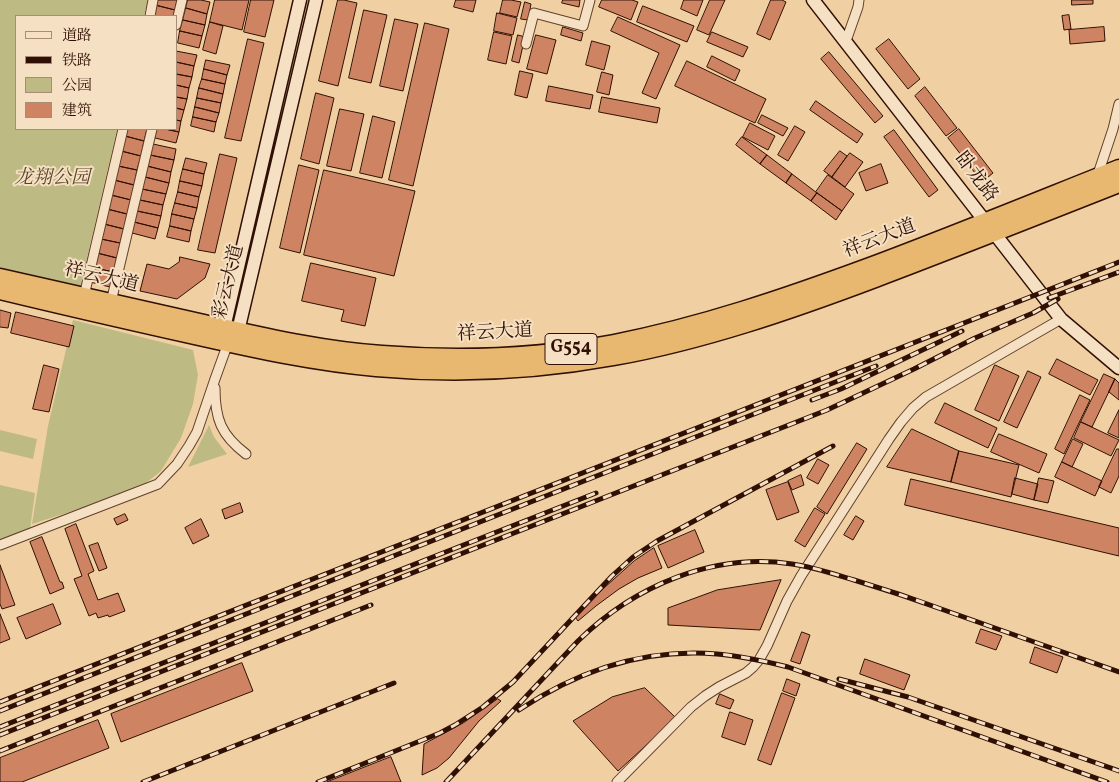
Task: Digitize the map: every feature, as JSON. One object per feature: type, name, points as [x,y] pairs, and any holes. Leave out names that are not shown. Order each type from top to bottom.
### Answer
[{"type":"highway","name":"祥云大道","points":[[0,277],[111,302],[230,334],[295,357],[345,366],[453,371],[548,366],[597,360],[658,348],[757,320],[836,294],[1119,168]]},
{"type":"highway","name":"祥云大道","points":[[990,227],[1119,184]]},
{"type":"highway","name":"祥云大道","points":[[0,291],[230,334]]},
{"type":"main road","name":"彩云大道","points":[[230,334],[300,0]]},
{"type":"main road","name":"彩云大道","points":[[230,334],[316,0]]},
{"type":"main road","name":"卧龙路","points":[[813,0],[1061,319],[1119,368]]},
{"type":"street","points":[[150,15],[153,0]]},
{"type":"street","points":[[178,17],[182,0]]},
{"type":"street","points":[[526,44],[534,13],[583,26],[590,0]]},
{"type":"street","points":[[846,41],[859,0]]},
{"type":"street","points":[[1097,177],[1119,104]]},
{"type":"street","points":[[84,296],[123,130]]},
{"type":"street","points":[[111,302],[152,130]]},
{"type":"street","points":[[617,782],[691,707],[719,687],[746,673],[759,660],[801,576],[889,440],[913,408],[933,392],[1061,319]]},
{"type":"street","points":[[0,546],[158,484],[178,464],[202,420],[230,334]]},
{"type":"street","points":[[215,378],[217,410],[223,430],[232,443],[246,454]]},
{"type":"green space","name":"龙翔公园","points":[[0,0],[148,0],[144,15],[15,15],[15,130],[117,130],[80,288],[0,270]]},
{"type":"green space","points":[[73,320],[193,350],[198,375],[193,404],[181,438],[161,471],[141,487],[32,524],[48,426]]},
{"type":"green space","points":[[209,425],[214,437],[227,454],[188,467]]},
{"type":"green space","points":[[0,430],[37,439],[33,459],[0,451]]},
{"type":"green space","points":[[0,485],[35,493],[30,529],[0,539]]},
{"type":"building","points":[[156,0],[177,0],[175,10],[155,5]]},
{"type":"building","points":[[188,0],[210,2],[207,14],[186,8]]},
{"type":"building","points":[[215,0],[249,0],[242,30],[210,22]]},
{"type":"building","points":[[251,0],[274,0],[265,37],[244,32]]},
{"type":"building","points":[[338,0],[357,3],[338,86],[319,81]]},
{"type":"building","points":[[456,0],[476,0],[473,12],[454,7]]},
{"type":"building","points":[[503,0],[521,2],[517,17],[500,13]]},
{"type":"building","points":[[563,0],[580,0],[579,7],[562,3]]},
{"type":"building","points":[[602,0],[632,0],[638,2],[631,20],[599,7]]},
{"type":"building","points":[[684,0],[703,0],[697,16],[681,9]]},
{"type":"building","points":[[710,0],[725,0],[709,35],[697,30]]},
{"type":"building","points":[[771,0],[786,2],[770,40],[757,34]]},
{"type":"building","points":[[1072,0],[1093,0],[1093,4],[1072,5]]},
{"type":"building","points":[[525,2],[531,4],[528,20],[521,19]]},
{"type":"building","points":[[155,5],[175,10],[173,15],[153,15]]},
{"type":"building","points":[[643,6],[694,26],[687,42],[637,22]]},
{"type":"building","points":[[186,8],[207,14],[205,25],[183,20]]},
{"type":"building","points":[[364,10],[387,15],[371,83],[349,78]]},
{"type":"building","points":[[497,13],[517,18],[513,35],[494,31]]},
{"type":"building","points":[[1069,15],[1071,29],[1064,30],[1062,16]]},
{"type":"building","points":[[618,17],[680,45],[656,99],[642,93],[659,53],[611,31]]},
{"type":"building","points":[[395,19],[418,24],[403,91],[380,86]]},
{"type":"building","points":[[183,20],[205,25],[202,36],[180,31]]},
{"type":"building","points":[[210,22],[223,26],[216,54],[203,50]]},
{"type":"building","points":[[425,23],[449,29],[413,186],[389,180]]},
{"type":"building","points":[[563,27],[583,33],[581,41],[561,35]]},
{"type":"building","points":[[1104,27],[1105,41],[1070,44],[1069,30]]},
{"type":"building","points":[[180,31],[202,36],[199,48],[178,43]]},
{"type":"building","points":[[494,32],[512,36],[506,64],[488,60]]},
{"type":"building","points":[[712,32],[748,47],[743,57],[707,42]]},
{"type":"building","points":[[518,35],[525,37],[519,63],[512,61]]},
{"type":"building","points":[[536,35],[556,40],[547,74],[527,69]]},
{"type":"building","points":[[248,39],[264,43],[241,141],[225,138]]},
{"type":"building","points":[[889,39],[920,79],[908,89],[876,49]]},
{"type":"building","points":[[592,41],[610,46],[604,70],[586,65]]},
{"type":"building","points":[[178,51],[197,55],[194,66],[178,62]]},
{"type":"building","points":[[829,52],[883,116],[875,123],[821,59]]},
{"type":"building","points":[[712,56],[740,70],[735,81],[707,67]]},
{"type":"building","points":[[206,60],[230,65],[227,75],[204,69]]},
{"type":"building","points":[[687,61],[766,99],[755,123],[675,86]]},
{"type":"building","points":[[178,62],[194,66],[192,77],[178,74]]},
{"type":"building","points":[[204,69],[227,75],[225,84],[202,79]]},
{"type":"building","points":[[520,71],[533,74],[527,98],[515,95]]},
{"type":"building","points":[[602,72],[613,75],[609,95],[597,92]]},
{"type":"building","points":[[178,74],[192,77],[189,88],[178,85]]},
{"type":"building","points":[[202,79],[225,84],[223,94],[199,88]]},
{"type":"building","points":[[178,85],[189,88],[187,99],[178,97]]},
{"type":"building","points":[[549,86],[593,95],[590,109],[546,101]]},
{"type":"building","points":[[925,87],[957,128],[946,136],[915,96]]},
{"type":"building","points":[[199,88],[223,94],[221,103],[197,98]]},
{"type":"building","points":[[316,93],[334,98],[319,164],[301,159]]},
{"type":"building","points":[[178,97],[187,99],[184,110],[178,108]]},
{"type":"building","points":[[602,97],[660,108],[657,123],[599,112]]},
{"type":"building","points":[[197,98],[221,103],[219,113],[195,107]]},
{"type":"building","points":[[816,101],[863,134],[857,143],[810,110]]},
{"type":"building","points":[[195,107],[219,113],[216,122],[193,117]]},
{"type":"building","points":[[178,108],[184,110],[181,121],[178,120]]},
{"type":"building","points":[[340,109],[364,114],[351,171],[327,166]]},
{"type":"building","points":[[762,115],[788,128],[783,136],[758,123]]},
{"type":"building","points":[[373,116],[395,122],[382,178],[360,173]]},
{"type":"building","points":[[193,117],[216,122],[214,132],[191,126]]},
{"type":"building","points":[[178,120],[181,121],[179,132],[170,130],[178,130]]},
{"type":"building","points":[[750,123],[775,136],[768,150],[743,137]]},
{"type":"building","points":[[795,126],[805,132],[788,161],[778,155]]},
{"type":"building","points":[[959,129],[993,173],[982,182],[948,138]]},
{"type":"building","points":[[126,130],[147,130],[144,141],[125,136]]},
{"type":"building","points":[[157,130],[179,132],[176,143],[155,138]]},
{"type":"building","points":[[894,130],[938,190],[929,197],[884,137]]},
{"type":"building","points":[[125,136],[144,141],[141,156],[121,151]]},
{"type":"building","points":[[742,137],[767,155],[760,164],[736,145]]},
{"type":"building","points":[[153,144],[176,149],[174,160],[150,155]]},
{"type":"building","points":[[121,151],[141,156],[137,170],[118,166]]},
{"type":"building","points":[[840,151],[847,156],[832,177],[824,171]]},
{"type":"building","points":[[850,153],[863,162],[845,187],[832,177]]},
{"type":"building","points":[[220,154],[237,158],[215,253],[198,250]]},
{"type":"building","points":[[150,155],[174,160],[171,172],[147,166]]},
{"type":"building","points":[[767,155],[792,174],[786,183],[760,164]]},
{"type":"building","points":[[186,158],[207,163],[204,174],[183,169]]},
{"type":"building","points":[[881,164],[888,183],[866,191],[859,173]]},
{"type":"building","points":[[299,165],[319,170],[300,253],[280,248]]},
{"type":"building","points":[[118,166],[137,170],[134,185],[114,180]]},
{"type":"building","points":[[147,166],[171,172],[169,183],[145,177]]},
{"type":"building","points":[[183,169],[204,174],[202,186],[180,181]]},
{"type":"building","points":[[324,170],[415,191],[394,276],[304,255]]},
{"type":"building","points":[[792,174],[817,193],[811,201],[786,183]]},
{"type":"building","points":[[828,175],[854,194],[842,211],[816,192]]},
{"type":"building","points":[[145,177],[169,183],[166,194],[142,189]]},
{"type":"building","points":[[114,180],[134,185],[131,200],[111,195]]},
{"type":"building","points":[[180,181],[202,186],[199,197],[178,192]]},
{"type":"building","points":[[142,189],[166,194],[163,205],[140,200]]},
{"type":"building","points":[[178,192],[199,197],[197,208],[175,203]]},
{"type":"building","points":[[817,193],[842,211],[836,220],[811,201]]},
{"type":"building","points":[[111,195],[131,200],[127,214],[107,209]]},
{"type":"building","points":[[140,200],[163,205],[161,216],[137,211]]},
{"type":"building","points":[[175,203],[197,208],[194,219],[172,214]]},
{"type":"building","points":[[107,209],[127,214],[124,229],[104,224]]},
{"type":"building","points":[[137,211],[161,216],[158,228],[134,222]]},
{"type":"building","points":[[172,214],[194,219],[191,231],[170,226]]},
{"type":"building","points":[[134,222],[158,228],[155,239],[132,233]]},
{"type":"building","points":[[104,224],[124,229],[120,243],[101,239]]},
{"type":"building","points":[[170,226],[191,231],[189,242],[167,237]]},
{"type":"building","points":[[101,239],[120,243],[117,258],[97,253]]},
{"type":"building","points":[[97,253],[117,258],[114,272],[94,268]]},
{"type":"building","points":[[180,257],[210,264],[205,278],[177,299],[140,291],[147,264],[169,269],[179,262]]},
{"type":"building","points":[[311,263],[376,278],[365,326],[341,321],[344,310],[302,301]]},
{"type":"building","points":[[94,268],[114,272],[110,287],[90,282]]},
{"type":"building","points":[[0,310],[11,313],[8,328],[0,327]]},
{"type":"building","points":[[16,312],[74,326],[69,347],[11,333]]},
{"type":"building","points":[[1057,359],[1098,380],[1090,395],[1049,374]]},
{"type":"building","points":[[44,365],[59,369],[49,412],[33,409]]},
{"type":"building","points":[[995,365],[1019,376],[999,421],[975,410]]},
{"type":"building","points":[[1028,371],[1041,377],[1017,428],[1004,422]]},
{"type":"building","points":[[1104,374],[1115,379],[1092,427],[1081,422]]},
{"type":"building","points":[[1115,379],[1119,383],[1119,400],[1109,392]]},
{"type":"building","points":[[1080,395],[1090,400],[1064,454],[1055,449]]},
{"type":"building","points":[[945,403],[997,428],[988,448],[935,423]]},
{"type":"building","points":[[1119,410],[1119,438],[1108,433]]},
{"type":"building","points":[[1081,422],[1119,440],[1111,456],[1074,438]]},
{"type":"building","points":[[912,429],[959,451],[951,482],[887,467]]},
{"type":"building","points":[[999,434],[1047,454],[1039,473],[991,452]]},
{"type":"building","points":[[1073,439],[1083,444],[1072,467],[1062,462]]},
{"type":"building","points":[[857,443],[867,449],[827,514],[817,507]]},
{"type":"building","points":[[1117,449],[1119,449],[1119,476],[1111,493],[1099,487]]},
{"type":"building","points":[[959,451],[1019,465],[1011,497],[951,482]]},
{"type":"building","points":[[818,459],[829,465],[818,484],[807,478]]},
{"type":"building","points":[[1062,462],[1102,481],[1095,496],[1055,477]]},
{"type":"building","points":[[801,475],[804,485],[792,490],[788,481]]},
{"type":"building","points":[[1015,478],[1038,484],[1034,500],[1012,494]]},
{"type":"building","points":[[1039,478],[1054,481],[1048,503],[1034,500]]},
{"type":"building","points":[[911,479],[1119,528],[1119,556],[905,505]]},
{"type":"building","points":[[788,482],[799,512],[777,520],[766,490]]},
{"type":"building","points":[[240,503],[243,512],[225,519],[222,510]]},
{"type":"building","points":[[815,508],[825,514],[805,547],[795,541]]},
{"type":"building","points":[[125,514],[128,520],[117,525],[114,519]]},
{"type":"building","points":[[856,516],[864,521],[853,540],[844,535]]},
{"type":"building","points":[[201,519],[209,536],[193,544],[185,528]]},
{"type":"building","points":[[76,524],[94,571],[88,574],[98,600],[118,593],[125,611],[109,617],[108,615],[98,618],[96,613],[89,616],[74,579],[82,576],[65,529]]},
{"type":"building","points":[[695,530],[704,552],[668,568],[658,546]]},
{"type":"building","points":[[42,537],[64,588],[50,594],[30,542]]},
{"type":"building","points":[[98,543],[107,568],[99,571],[89,546]]},
{"type":"building","points":[[654,548],[662,568],[638,578],[619,589],[578,621],[575,617],[604,588],[634,561]]},
{"type":"building","points":[[0,565],[15,605],[2,609],[0,604]]},
{"type":"building","points":[[781,580],[760,630],[668,625],[668,608],[717,590]]},
{"type":"building","points":[[53,604],[61,624],[26,639],[17,618]]},
{"type":"building","points":[[0,614],[10,639],[0,643]]},
{"type":"building","points":[[981,629],[1002,636],[996,650],[976,643]]},
{"type":"building","points":[[802,632],[810,635],[800,664],[791,661]]},
{"type":"building","points":[[1035,647],[1063,657],[1057,673],[1030,663]]},
{"type":"building","points":[[865,659],[910,675],[904,690],[860,674]]},
{"type":"building","points":[[242,663],[253,691],[121,742],[111,714]]},
{"type":"building","points":[[787,679],[800,684],[796,696],[783,691]]},
{"type":"building","points":[[645,688],[676,718],[618,771],[573,721],[612,697]]},
{"type":"building","points":[[782,693],[795,698],[771,765],[758,760]]},
{"type":"building","points":[[720,694],[734,700],[730,709],[716,704]]},
{"type":"building","points":[[498,699],[501,701],[479,721],[449,758],[437,768],[422,775],[424,744],[463,723]]},
{"type":"building","points":[[730,712],[753,720],[745,745],[722,737]]},
{"type":"building","points":[[98,720],[109,748],[22,782],[0,782],[0,758]]},
{"type":"building","points":[[391,757],[401,782],[327,782]]},
{"type":"railway","points":[[0,702],[1119,262]]},
{"type":"railway","points":[[1049,298],[1119,272]]},
{"type":"railway","points":[[0,735],[827,410],[975,338],[1033,313],[1058,299]]},
{"type":"railway","points":[[812,400],[841,389],[962,331]]},
{"type":"railway","points":[[0,711],[876,366]]},
{"type":"railway","points":[[318,782],[440,733],[483,707],[513,682],[612,576],[633,557],[657,541],[833,446]]},
{"type":"railway","points":[[0,727],[596,493]]},
{"type":"railway","points":[[446,782],[578,641],[600,621],[649,589],[676,577],[733,563],[792,564],[823,571],[910,598],[1119,672]]},
{"type":"railway","points":[[0,751],[371,605]]},
{"type":"railway","points":[[519,710],[565,684],[613,665],[664,655],[690,653],[726,655],[788,667],[1107,782]]},
{"type":"railway","points":[[839,679],[908,697],[1119,771]]},
{"type":"railway","points":[[143,782],[394,683]]}]
